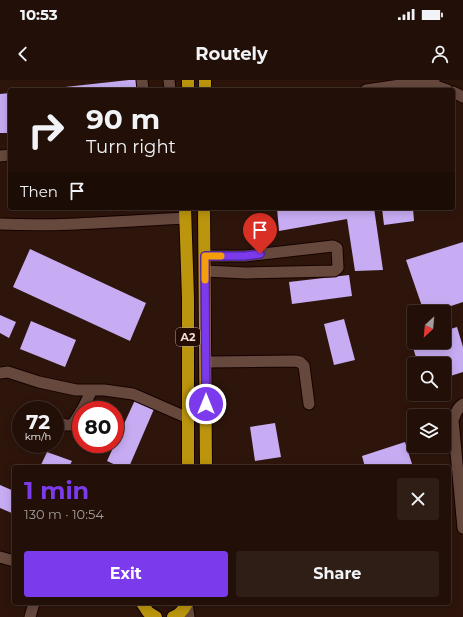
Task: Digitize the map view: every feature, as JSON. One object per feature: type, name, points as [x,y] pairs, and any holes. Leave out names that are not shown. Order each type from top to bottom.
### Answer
[{"type":"highway","name":"A2","points":[[204,210],[206,465]]},
{"type":"highway","name":"A2","points":[[185,213],[188,298],[188,465]]},
{"type":"street","points":[[380,88],[429,81],[443,88]]},
{"type":"street","points":[[0,224],[77,224],[185,213]]},
{"type":"street","points":[[205,256],[245,256],[332,246],[337,248],[338,268],[334,271],[246,273],[205,271]]},
{"type":"street","points":[[206,362],[300,362],[304,366],[309,404]]},
{"type":"street","points":[[0,373],[8,372],[39,382],[76,390],[104,390],[134,394],[188,418]]},
{"type":"street","points":[[86,401],[92,390]]},
{"type":"street","points":[[463,404],[456,410],[453,420],[463,528]]},
{"type":"street","points":[[0,557],[12,560]]},
{"type":"street","points":[[30,617],[33,605]]},
{"type":"building","points":[[138,80],[139,88],[56,88]]},
{"type":"building","points":[[8,93],[8,133],[0,133],[0,94]]},
{"type":"building","points":[[277,210],[374,210],[383,270],[355,271],[347,219],[279,231]]},
{"type":"building","points":[[382,210],[413,210],[414,221],[384,225]]},
{"type":"building","points":[[463,242],[463,302],[451,306],[422,305],[406,260]]},
{"type":"building","points":[[30,249],[146,303],[130,341],[13,287]]},
{"type":"building","points":[[349,275],[352,296],[292,304],[289,282]]},
{"type":"building","points":[[0,315],[16,322],[9,338],[0,333]]},
{"type":"building","points":[[344,319],[355,360],[334,365],[324,324]]},
{"type":"building","points":[[31,321],[76,340],[65,367],[20,349]]},
{"type":"building","points":[[457,327],[463,347],[463,372],[451,376],[451,357],[416,357],[413,349],[451,349],[451,329]]},
{"type":"building","points":[[135,400],[154,409],[130,465],[116,465],[107,461],[111,453],[124,453],[124,424]]},
{"type":"building","points":[[275,423],[281,457],[255,461],[250,427]]},
{"type":"building","points":[[405,442],[407,453],[408,453],[412,464],[408,465],[364,465],[362,456]]},
{"type":"building","points":[[47,453],[50,453],[72,461],[70,465],[41,465]]},
{"type":"building","points":[[0,485],[12,490],[12,513],[0,508]]},
{"type":"slow traffic","points":[[205,280],[205,256],[221,256]]},
{"type":"route","points":[[206,404],[205,256],[245,256],[260,254]]}]
